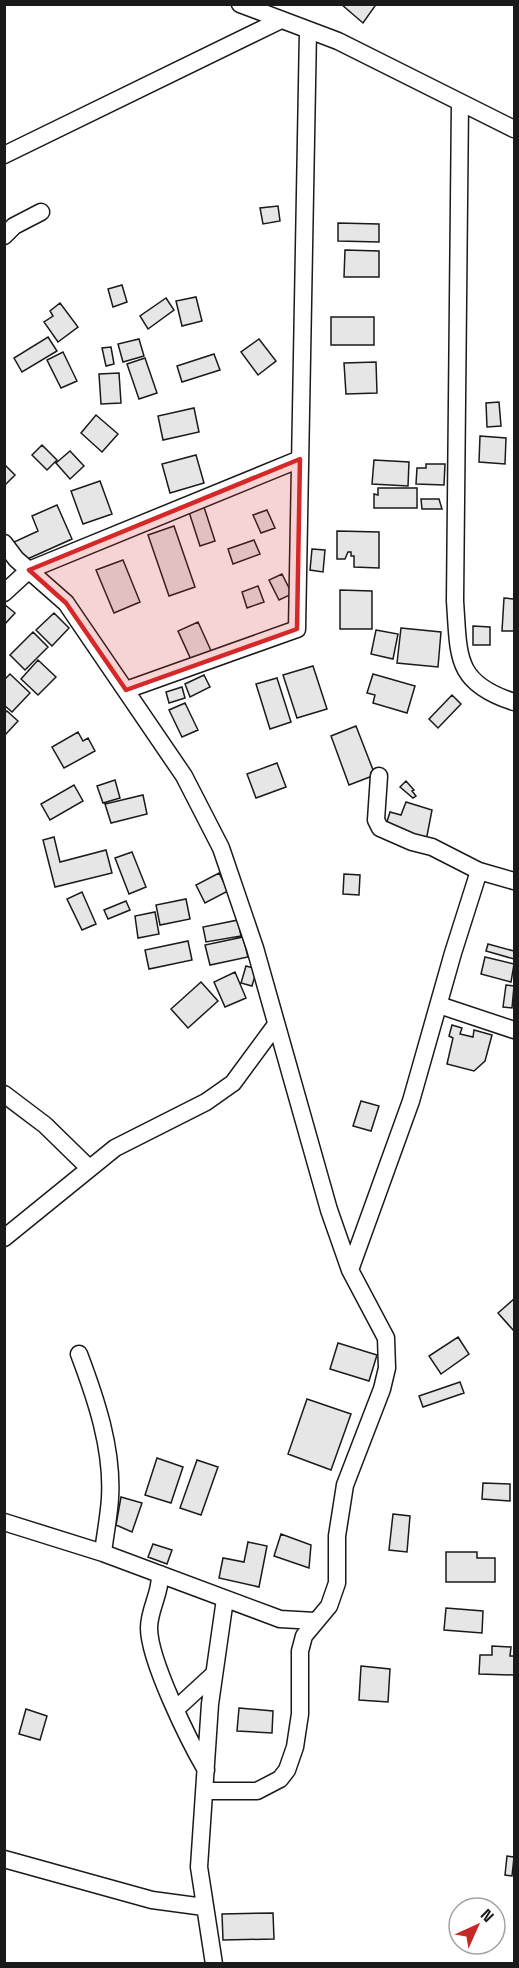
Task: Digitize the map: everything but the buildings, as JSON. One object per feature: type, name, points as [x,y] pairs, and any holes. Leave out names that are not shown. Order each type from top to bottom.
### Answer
[{"type":"street","points":[[240,4],[338,41],[514,129]]},
{"type":"street","points":[[4,155],[281,20]]},
{"type":"street","points":[[126,690],[297,629],[308,30]]},
{"type":"street","points":[[460,102],[455,602],[459,658],[466,673],[477,685],[497,697],[514,702]]},
{"type":"street","points":[[4,236],[14,226],[41,212]]},
{"type":"street","points":[[4,593],[29,570],[300,459]]},
{"type":"street","points":[[4,543],[29,570],[66,603],[183,776],[221,848],[255,948],[308,1143],[350,1270],[386,1338],[387,1368],[375,1407],[345,1485],[338,1536],[337,1583],[329,1606],[304,1636],[300,1651],[300,1714],[295,1747],[287,1770],[280,1779],[257,1791],[205,1791]]},
{"type":"street","points":[[378,776],[376,820],[380,828],[412,842],[432,847],[479,871],[514,881]]},
{"type":"street","points":[[350,1270],[411,1101],[479,871]]},
{"type":"street","points":[[439,1005],[514,1030]]},
{"type":"street","points":[[4,1238],[33,1217],[88,1167],[115,1148],[206,1102],[233,1083],[275,1026]]},
{"type":"street","points":[[4,1094],[45,1125],[88,1167]]},
{"type":"street","points":[[79,1354],[95,1396],[106,1448],[110,1497],[103,1553]]},
{"type":"street","points":[[4,1522],[103,1553],[280,1619],[315,1621]]},
{"type":"street","points":[[160,1574],[160,1585],[150,1616],[149,1630],[176,1709],[206,1771]]},
{"type":"street","points":[[214,1964],[199,1867],[214,1674],[225,1599]]},
{"type":"street","points":[[176,1709],[214,1674]]},
{"type":"street","points":[[4,1858],[152,1900],[204,1907]]},
{"type":"highlighted area","points":[[300,459],[297,629],[126,690],[66,603],[29,570]]}]
